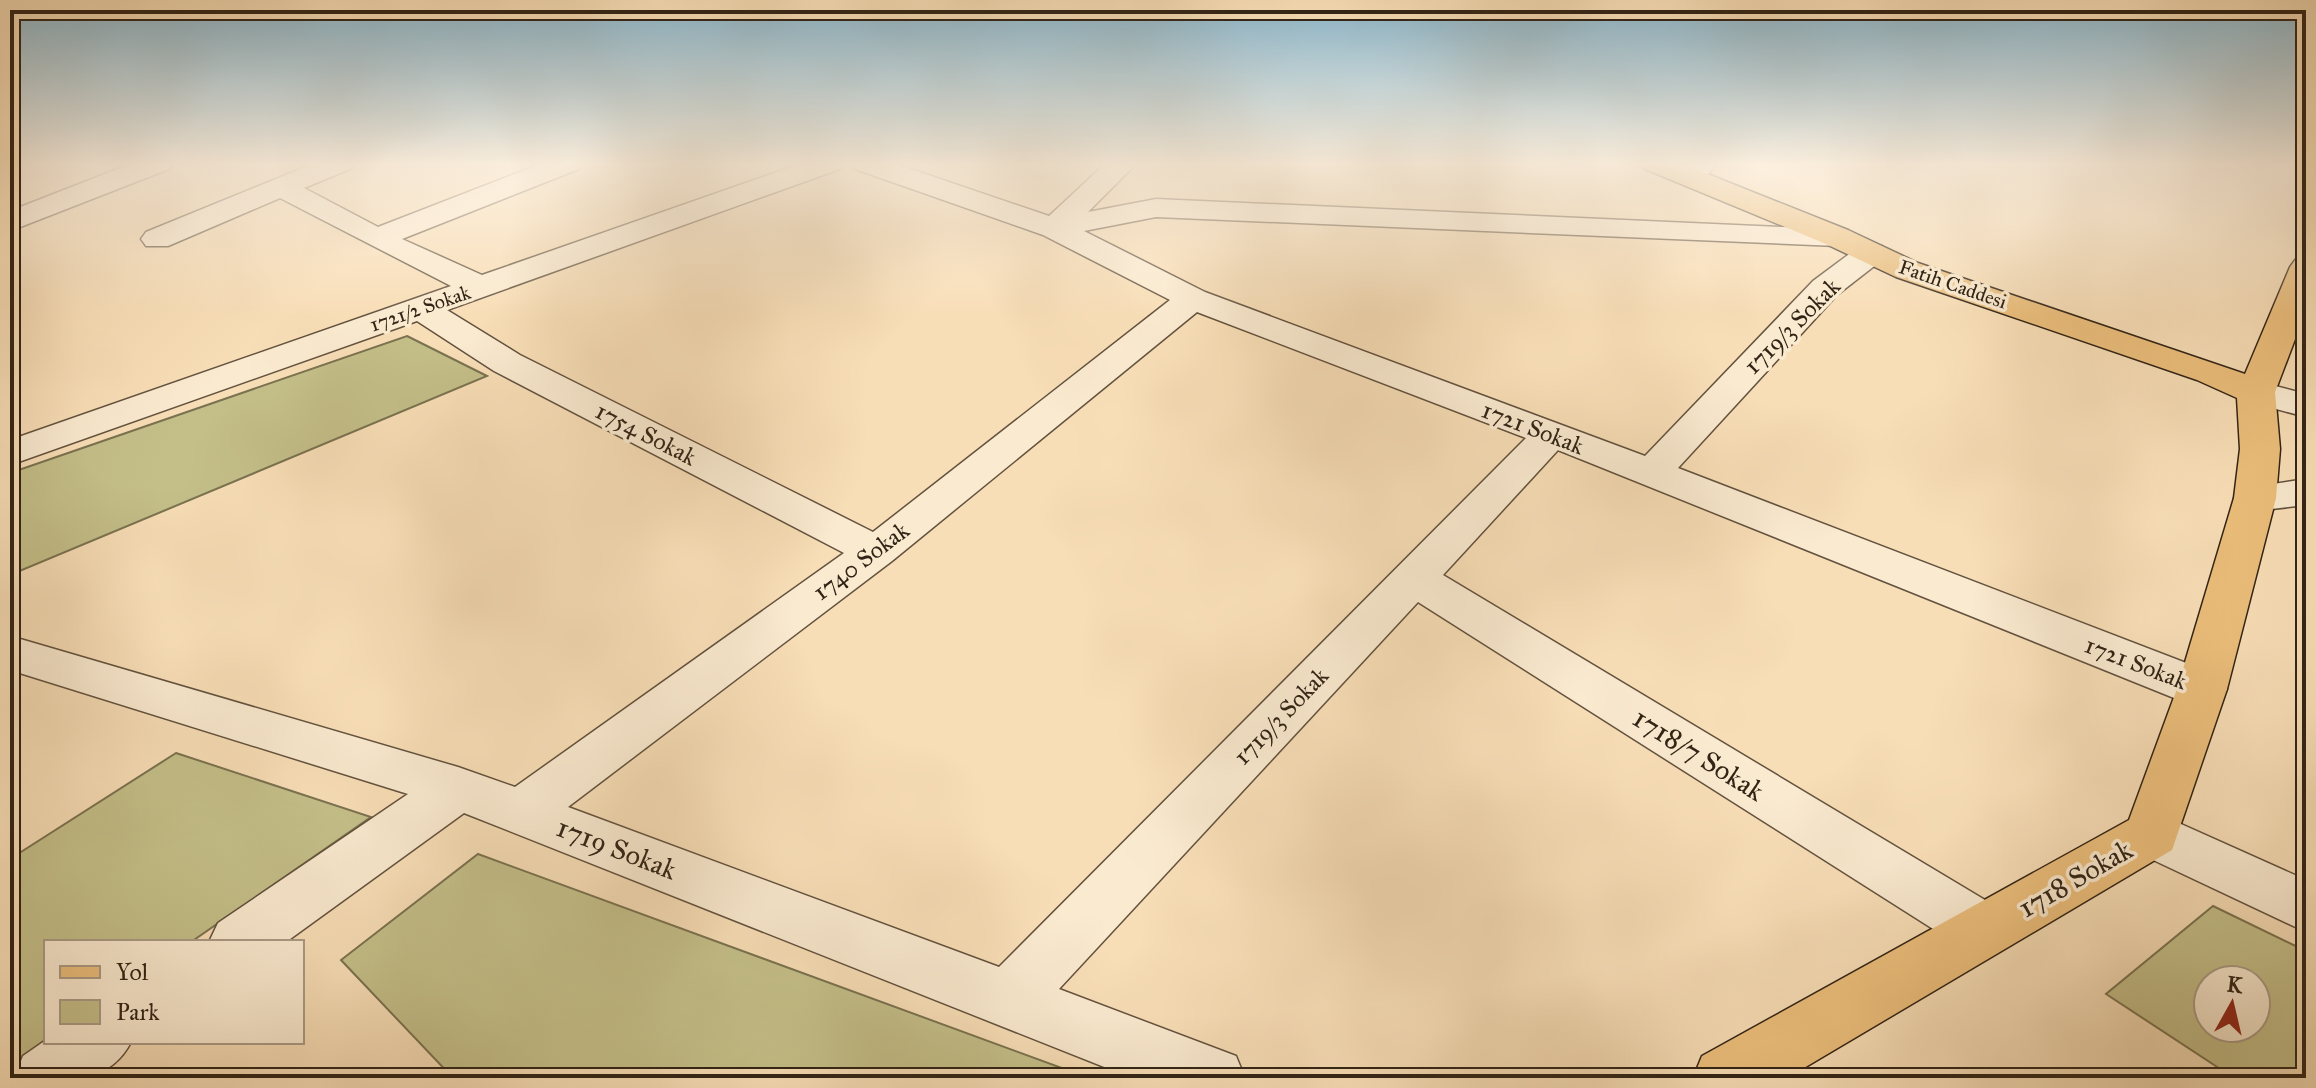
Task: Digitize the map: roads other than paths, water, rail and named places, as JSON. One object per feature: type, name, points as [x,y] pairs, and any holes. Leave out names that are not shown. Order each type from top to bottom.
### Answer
[{"type":"main road","name":"Fatih Caddesi","points":[[1788,214],[1907,270],[2210,372],[2256,392]]},
{"type":"main road","points":[[2256,392],[2306,267]]},
{"type":"main road","name":"1718 Sokak","points":[[1726,1078],[2152,834],[2202,689],[2280,495],[2260,449],[2256,392]]},
{"type":"street","points":[[10,222],[31,214]]},
{"type":"street","points":[[157,239],[221,214]]},
{"type":"street","points":[[331,214],[481,287]]},
{"type":"street","points":[[376,238],[438,214]]},
{"type":"street","name":"1721/2 Sokak","points":[[10,453],[687,214]]},
{"type":"street","name":"1721 Sokak","points":[[1013,214],[1054,228],[1193,299],[1552,434],[2202,689]]},
{"type":"street","points":[[1054,228],[1069,214]]},
{"type":"street","points":[[1054,228],[1127,214]]},
{"type":"street","points":[[1292,214],[1837,237]]},
{"type":"street","name":"1719/3 Sokak","points":[[1651,473],[1825,288],[1871,253]]},
{"type":"street","name":"1740 Sokak","points":[[522,811],[876,551],[1193,299]]},
{"type":"street","name":"1754 Sokak","points":[[421,308],[507,363],[876,551]]},
{"type":"street","points":[[2256,392],[2306,406]]},
{"type":"street","name":"1719/3 Sokak","points":[[1010,998],[1552,434]]},
{"type":"street","name":"1718/7 Sokak","points":[[1414,578],[1984,930]]},
{"type":"street","name":"1719 Sokak","points":[[10,653],[458,788],[1212,1078]]},
{"type":"street","points":[[242,940],[458,788]]},
{"type":"street","points":[[2152,834],[2306,907]]},
{"type":"street","points":[[47,1078],[95,1044]]}]
